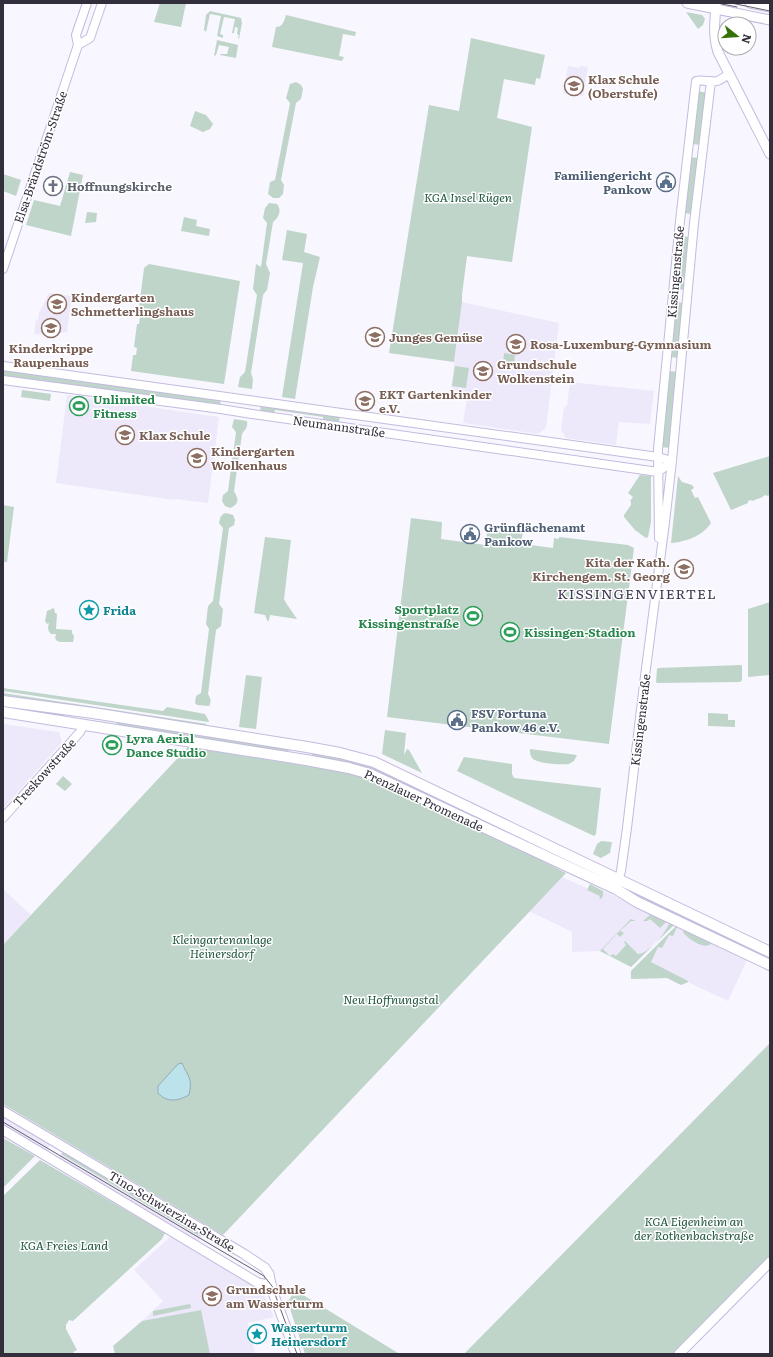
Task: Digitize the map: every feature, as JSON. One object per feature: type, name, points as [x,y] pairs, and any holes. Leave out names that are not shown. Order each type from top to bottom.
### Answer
[{"type":"main road","points":[[687,3],[716,6],[770,20]]},
{"type":"main road","points":[[750,3],[770,7]]},
{"type":"main road","points":[[716,6],[716,46],[720,58],[770,154]]},
{"type":"main road","name":"Prenzlauer Promenade","points":[[3,700],[340,753],[374,762],[770,952]]},
{"type":"main road","name":"Prenzlauer Promenade","points":[[3,712],[306,760],[366,772],[616,889],[637,902],[770,965]]},
{"type":"main road","name":"Tino-Schwierzina-Straße","points":[[3,1111],[244,1254],[267,1271],[296,1354]]},
{"type":"main road","name":"Tino-Schwierzina-Straße","points":[[3,1130],[258,1283],[272,1286]]},
{"type":"main road","points":[[52,1159],[61,1145]]},
{"type":"main road","points":[[679,1354],[770,1262]]},
{"type":"street","name":"Elsa-Brändström-Straße","points":[[3,269],[78,45],[76,35],[87,3]]},
{"type":"street","name":"Elsa-Brändström-Straße","points":[[78,45],[90,38],[102,3]]},
{"type":"street","name":"Kissingenstraße","points":[[660,550],[658,456],[680,221],[696,81],[703,79],[717,81],[729,74]]},
{"type":"street","name":"Kissingenstraße","points":[[616,889],[620,879],[628,828],[660,550],[665,522],[694,223],[711,81]]},
{"type":"street","name":"Neumannstraße","points":[[3,366],[658,456],[672,461]]},
{"type":"street","name":"Neumannstraße","points":[[3,380],[222,409],[658,472]]},
{"type":"street","points":[[658,472],[672,461]]},
{"type":"street","name":"Treskowstraße","points":[[3,818],[80,732],[84,724]]},
{"type":"shaded area","name":"Klax Schule (Oberstufe)","points":[[568,66],[580,68],[580,66],[588,67],[583,96],[563,93]]},
{"type":"shaded area","points":[[49,293],[72,296],[67,332],[47,335],[34,334],[36,320],[38,321],[39,313]]},
{"type":"shaded area","points":[[462,302],[559,323],[546,428],[538,434],[463,423],[467,399],[450,396]]},
{"type":"shaded area","name":"Rosa-Luxemburg-Gymnasium","points":[[570,382],[654,391],[650,424],[619,422],[616,445],[566,438],[561,430],[564,408],[567,405]]},
{"type":"shaded area","points":[[67,395],[219,417],[208,503],[175,500],[56,483]]},
{"type":"shaded area","points":[[3,724],[59,732],[62,742],[3,809]]},
{"type":"shaded area","points":[[562,877],[591,890],[593,886],[673,924],[631,967],[600,951],[572,952],[572,932],[529,911]]},
{"type":"shaded area","points":[[3,889],[31,915],[3,945]]},
{"type":"shaded area","points":[[677,926],[747,960],[728,1001],[688,982],[681,985],[667,978],[638,979],[657,946]]},
{"type":"shaded area","points":[[3,1115],[51,1143],[46,1152],[3,1128]]},
{"type":"shaded area","points":[[61,1154],[201,1237],[197,1243],[58,1159]]},
{"type":"shaded area","name":"Grundschule am Wasserturm","points":[[171,1236],[260,1290],[264,1295],[274,1317],[248,1323],[255,1354],[149,1354],[142,1321],[163,1301],[134,1270]]},
{"type":"green space","points":[[160,3],[186,3],[181,27],[154,22]]},
{"type":"green space","points":[[210,11],[241,18],[242,23],[239,39],[239,35],[237,34],[238,28],[235,27],[234,33],[232,33],[235,19],[224,17],[220,34],[223,35],[223,38],[217,36],[221,16],[210,14],[206,32],[204,30],[206,15]]},
{"type":"green space","points":[[686,12],[702,15],[705,19],[703,25],[698,29]]},
{"type":"green space","points":[[286,15],[356,32],[355,36],[343,34],[339,56],[344,57],[342,61],[272,47],[276,27],[282,25]]},
{"type":"green space","name":"KGA Insel Rügen","points":[[471,38],[545,55],[540,79],[536,78],[535,85],[504,79],[497,118],[532,127],[512,262],[467,256],[454,362],[389,353],[429,105],[459,111]]},
{"type":"green space","points":[[217,40],[238,45],[236,58],[220,55],[227,54],[229,47],[219,45],[216,55],[214,56]]},
{"type":"green space","points":[[296,82],[301,85],[303,89],[301,99],[296,103],[281,180],[284,185],[283,194],[279,198],[273,198],[268,194],[270,182],[275,180],[290,103],[286,98],[290,84]]},
{"type":"green space","points":[[697,91],[708,93],[701,145],[692,144]]},
{"type":"green space","points":[[195,111],[206,115],[213,124],[210,129],[203,132],[190,126]]},
{"type":"green space","points":[[689,157],[699,158],[692,214],[683,213]]},
{"type":"green space","points":[[70,172],[83,175],[71,236],[26,225],[34,200],[60,206]]},
{"type":"green space","points":[[3,174],[21,180],[16,196],[3,191]]},
{"type":"green space","points":[[269,203],[277,204],[280,211],[277,218],[273,222],[266,264],[270,273],[267,290],[263,295],[251,373],[253,379],[252,389],[238,387],[240,377],[245,372],[257,295],[253,289],[256,264],[261,267],[267,223],[263,218],[265,208]]},
{"type":"green space","points":[[87,212],[97,213],[96,222],[85,223]]},
{"type":"green space","points":[[184,217],[197,220],[196,226],[210,229],[209,236],[181,231]]},
{"type":"green space","points":[[287,230],[307,234],[304,252],[320,257],[313,287],[295,399],[282,397],[303,263],[282,260]]},
{"type":"green space","points":[[681,236],[690,237],[685,290],[676,289]]},
{"type":"green space","points":[[149,264],[240,281],[224,384],[131,371],[133,355],[136,355],[137,348],[134,347],[137,324],[139,324],[140,317],[138,316],[144,268]]},
{"type":"green space","points":[[675,302],[684,303],[678,358],[670,357]]},
{"type":"green space","points":[[504,353],[515,355],[514,366],[503,365]]},
{"type":"green space","points":[[455,366],[469,368],[466,388],[452,386]]},
{"type":"green space","points":[[3,369],[221,399],[220,407],[3,377]]},
{"type":"green space","points":[[668,371],[678,372],[670,448],[660,447]]},
{"type":"green space","points":[[22,390],[51,394],[50,401],[21,397]]},
{"type":"green space","points":[[261,404],[340,415],[339,423],[323,421],[323,417],[275,410],[274,414],[260,412]]},
{"type":"green space","points":[[234,419],[247,421],[247,425],[242,434],[234,491],[237,501],[234,506],[230,508],[225,506],[222,501],[223,495],[228,491],[236,432],[232,427]]},
{"type":"green space","points":[[770,456],[770,495],[748,501],[748,503],[731,510],[713,473]]},
{"type":"green space","points":[[640,475],[651,476],[651,522],[648,537],[646,538],[635,530],[624,517],[631,505],[630,501],[633,497],[628,493]]},
{"type":"green space","points":[[678,476],[682,482],[692,485],[694,488],[691,490],[695,498],[698,497],[711,523],[708,528],[693,538],[671,543]]},
{"type":"green space","points":[[3,505],[14,507],[7,562],[3,562]]},
{"type":"green space","points":[[226,513],[233,515],[235,520],[234,525],[229,528],[219,604],[223,609],[221,626],[216,630],[208,694],[210,703],[209,706],[197,705],[195,703],[196,696],[201,693],[209,629],[206,624],[208,606],[213,601],[223,528],[219,523],[221,516]]},
{"type":"green space","name":"Kissingen-Stadion","points":[[411,518],[442,522],[441,539],[485,545],[488,528],[523,532],[521,543],[523,544],[553,548],[554,538],[559,539],[559,537],[628,545],[634,548],[609,744],[387,717]]},
{"type":"green space","points":[[265,537],[291,540],[284,599],[297,619],[270,615],[268,622],[265,615],[254,613]]},
{"type":"green space","points":[[770,602],[770,675],[748,677],[748,609]]},
{"type":"green space","points":[[54,608],[55,613],[57,614],[56,629],[72,630],[74,636],[73,642],[57,641],[55,638],[56,634],[51,634],[49,631],[49,623],[47,624],[45,621],[47,611]]},
{"type":"green space","points":[[741,665],[742,680],[740,682],[656,682],[658,668]]},
{"type":"green space","points":[[246,675],[262,677],[256,729],[239,727]]},
{"type":"green space","points":[[3,688],[163,711],[167,707],[205,714],[209,721],[3,691]]},
{"type":"green space","points":[[3,693],[207,724],[205,726],[3,695]]},
{"type":"green space","points":[[3,704],[66,712],[64,719],[3,710]]},
{"type":"green space","points":[[708,713],[728,714],[728,720],[735,720],[735,727],[708,726]]},
{"type":"green space","points":[[117,721],[289,747],[288,754],[116,727]]},
{"type":"green space","points":[[385,730],[406,733],[404,755],[407,749],[409,750],[422,773],[382,754]]},
{"type":"green space","name":"Kleingartenanlage Heinersdorf","points":[[188,747],[359,774],[527,853],[566,873],[223,1235],[3,1104],[3,945]]},
{"type":"green space","points":[[530,749],[577,755],[574,761],[569,764],[550,764],[539,762],[532,758],[530,755]]},
{"type":"green space","points":[[320,753],[360,761],[610,877],[610,882],[371,772],[311,756],[312,754]]},
{"type":"green space","points":[[464,757],[512,764],[512,774],[514,778],[601,788],[596,834],[594,836],[457,771]]},
{"type":"green space","points":[[63,776],[72,784],[65,791],[56,784]]},
{"type":"green space","points":[[601,841],[612,842],[610,853],[601,858],[593,854],[597,844]]},
{"type":"green space","points":[[590,884],[603,891],[603,896],[601,899],[599,898],[600,896],[587,890]]},
{"type":"green space","points":[[631,887],[770,955],[770,962],[630,895]]},
{"type":"green space","points":[[651,914],[667,921],[660,928],[650,919],[643,921]]},
{"type":"green space","points":[[631,919],[636,921],[631,921],[620,931],[624,933],[620,937],[617,934],[603,949],[610,956],[613,954],[616,956],[626,945],[624,942],[625,941],[638,954],[645,952],[656,942],[631,967],[600,951]]},
{"type":"green space","points":[[670,923],[673,924],[673,926],[660,939]]},
{"type":"green space","points":[[676,926],[677,927],[673,936],[669,935],[662,948],[658,947],[651,962],[688,982],[681,985],[667,978],[631,979],[631,971]]},
{"type":"green space","points":[[684,930],[712,943],[705,946],[701,945],[685,935],[683,932]]},
{"type":"green space","name":"KGA Eigenheim an der Rothenbachstraße","points":[[770,1043],[770,1258],[674,1354],[464,1354]]},
{"type":"green space","points":[[3,1138],[35,1156],[3,1188]]},
{"type":"green space","points":[[63,1152],[203,1233],[201,1237],[61,1154]]},
{"type":"green space","name":"KGA Freies Land","points":[[40,1160],[165,1233],[162,1239],[73,1321],[69,1320],[66,1325],[66,1329],[77,1350],[73,1352],[74,1354],[3,1354],[3,1196]]},
{"type":"green space","points":[[295,1290],[399,1354],[305,1354],[287,1300],[289,1300]]},
{"type":"green space","points":[[190,1304],[191,1308],[153,1316],[153,1311]]},
{"type":"green space","points":[[201,1310],[210,1354],[115,1354],[113,1346],[142,1321]]},
{"type":"water","points":[[182,1063],[190,1081],[189,1095],[177,1100],[169,1100],[158,1093],[158,1086],[178,1064]]},
{"type":"tram line","points":[[717,3],[737,7]]},
{"type":"tram line","points":[[731,3],[770,11]]},
{"type":"tram line","points":[[3,1122],[264,1276],[272,1286],[297,1354]]},
{"type":"place","name":"Klax Schule (Oberstufe)","points":[[574,86]]},
{"type":"place","name":"Familiengericht Pankow","points":[[666,182]]},
{"type":"place","name":"Hoffnungskirche","points":[[53,186]]},
{"type":"place","name":"Kindergarten Schmetterlingshaus","points":[[57,304]]},
{"type":"place","name":"Kinderkrippe Raupenhaus","points":[[51,328]]},
{"type":"place","name":"Junges Gemüse","points":[[375,337]]},
{"type":"place","name":"Rosa-Luxemburg-Gymnasium","points":[[516,344]]},
{"type":"place","name":"Grundschule Wolkenstein","points":[[483,371]]},
{"type":"place","name":"EKT Gartenkinder e.V.","points":[[365,401]]},
{"type":"place","name":"Unlimited Fitness","points":[[79,406]]},
{"type":"place","name":"Klax Schule","points":[[125,435]]},
{"type":"place","name":"Kindergarten Wolkenhaus","points":[[197,458]]},
{"type":"place","name":"Grünflächenamt Pankow","points":[[470,534]]},
{"type":"place","name":"Kita der Kath. Kirchengem. St. Georg","points":[[684,569]]},
{"type":"place","name":"Frida","points":[[89,610]]},
{"type":"place","name":"Sportplatz Kissingenstraße","points":[[473,616]]},
{"type":"place","name":"Kissingen-Stadion","points":[[510,632]]},
{"type":"place","name":"FSV Fortuna Pankow 46 e.V.","points":[[457,720]]},
{"type":"place","name":"Lyra Aerial Dance Studio","points":[[112,745]]},
{"type":"place","name":"Grundschule am Wasserturm","points":[[212,1296]]},
{"type":"place","name":"Wasserturm Heinersdorf","points":[[257,1334]]},
{"type":"district","name":"KISSINGENVIERTEL","points":[[637,593]]},
{"type":"park label","name":"Neu Hoffnungstal","points":[[391,999]]}]
